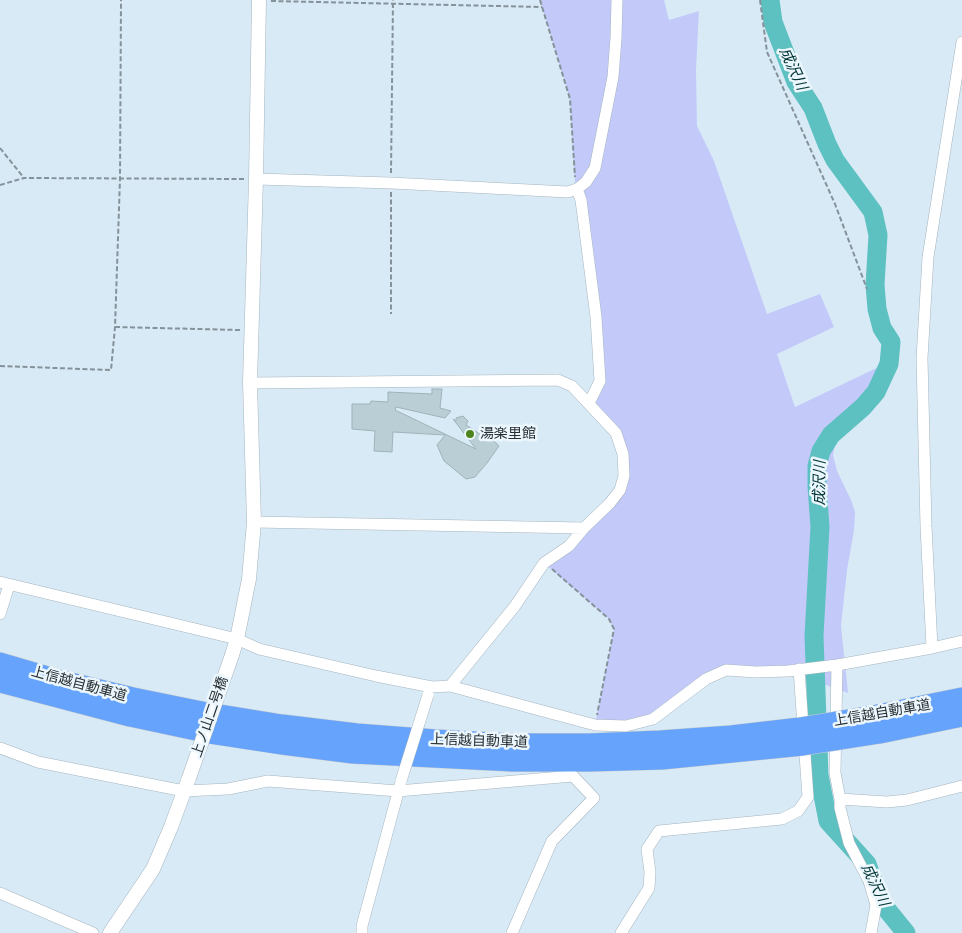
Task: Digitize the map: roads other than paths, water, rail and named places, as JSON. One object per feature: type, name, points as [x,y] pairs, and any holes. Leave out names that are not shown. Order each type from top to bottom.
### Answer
[{"type":"highway","name":"上信越自動車道","points":[[0,663],[86,687],[202,712],[282,725],[357,734],[514,744],[590,744],[731,736],[801,736]]},
{"type":"highway","name":"上信越自動車道","points":[[0,682],[130,716],[210,733],[353,753],[513,762],[662,759],[879,724],[962,716]]},
{"type":"highway","name":"上信越自動車道","points":[[879,724],[962,698]]},
{"type":"street","name":"上ノ山二号橋","points":[[110,933],[153,869],[171,827],[238,639],[249,580],[254,522],[250,383],[259,0]]},
{"type":"street","points":[[256,179],[391,183],[568,192],[576,189],[586,182],[595,168],[613,77],[617,0]]},
{"type":"street","points":[[932,648],[926,526],[922,358],[928,257],[962,42]]},
{"type":"street","points":[[576,189],[580,200],[596,317],[600,381],[589,403]]},
{"type":"street","points":[[250,383],[558,380],[572,386],[616,433],[623,454],[624,476],[620,490],[569,546],[544,563],[515,606],[450,686]]},
{"type":"street","points":[[254,522],[584,528]]},
{"type":"street","points":[[0,614],[5,586],[238,639],[259,649],[376,676],[430,691],[450,686],[595,725],[626,726],[653,720],[706,679],[726,670],[756,672],[837,665],[962,641]]},
{"type":"street","points":[[837,665],[835,773],[840,808],[849,843],[869,881],[876,905],[871,933]]},
{"type":"street","points":[[621,933],[649,888],[650,872],[647,849],[659,831],[782,819],[798,811],[808,797],[798,669]]},
{"type":"street","points":[[362,933],[362,926],[399,786],[430,691]]},
{"type":"street","points":[[0,748],[38,762],[186,785],[228,788],[268,781],[399,786],[573,776],[594,798],[552,841],[512,933]]},
{"type":"street","points":[[840,799],[887,802],[907,800],[962,786]]},
{"type":"street","points":[[0,893],[93,933]]},
{"type":"waterway","name":"成沢川","points":[[770,0],[773,22],[796,82],[813,108],[835,160],[873,212],[878,235],[875,285],[877,309],[882,328],[891,342],[889,364],[876,392],[863,407],[831,435],[821,451],[817,466],[820,527],[814,636],[819,775],[828,821],[867,864],[880,901],[906,933]]},
{"type":"place","name":"湯楽里館","points":[[470,434]]}]
